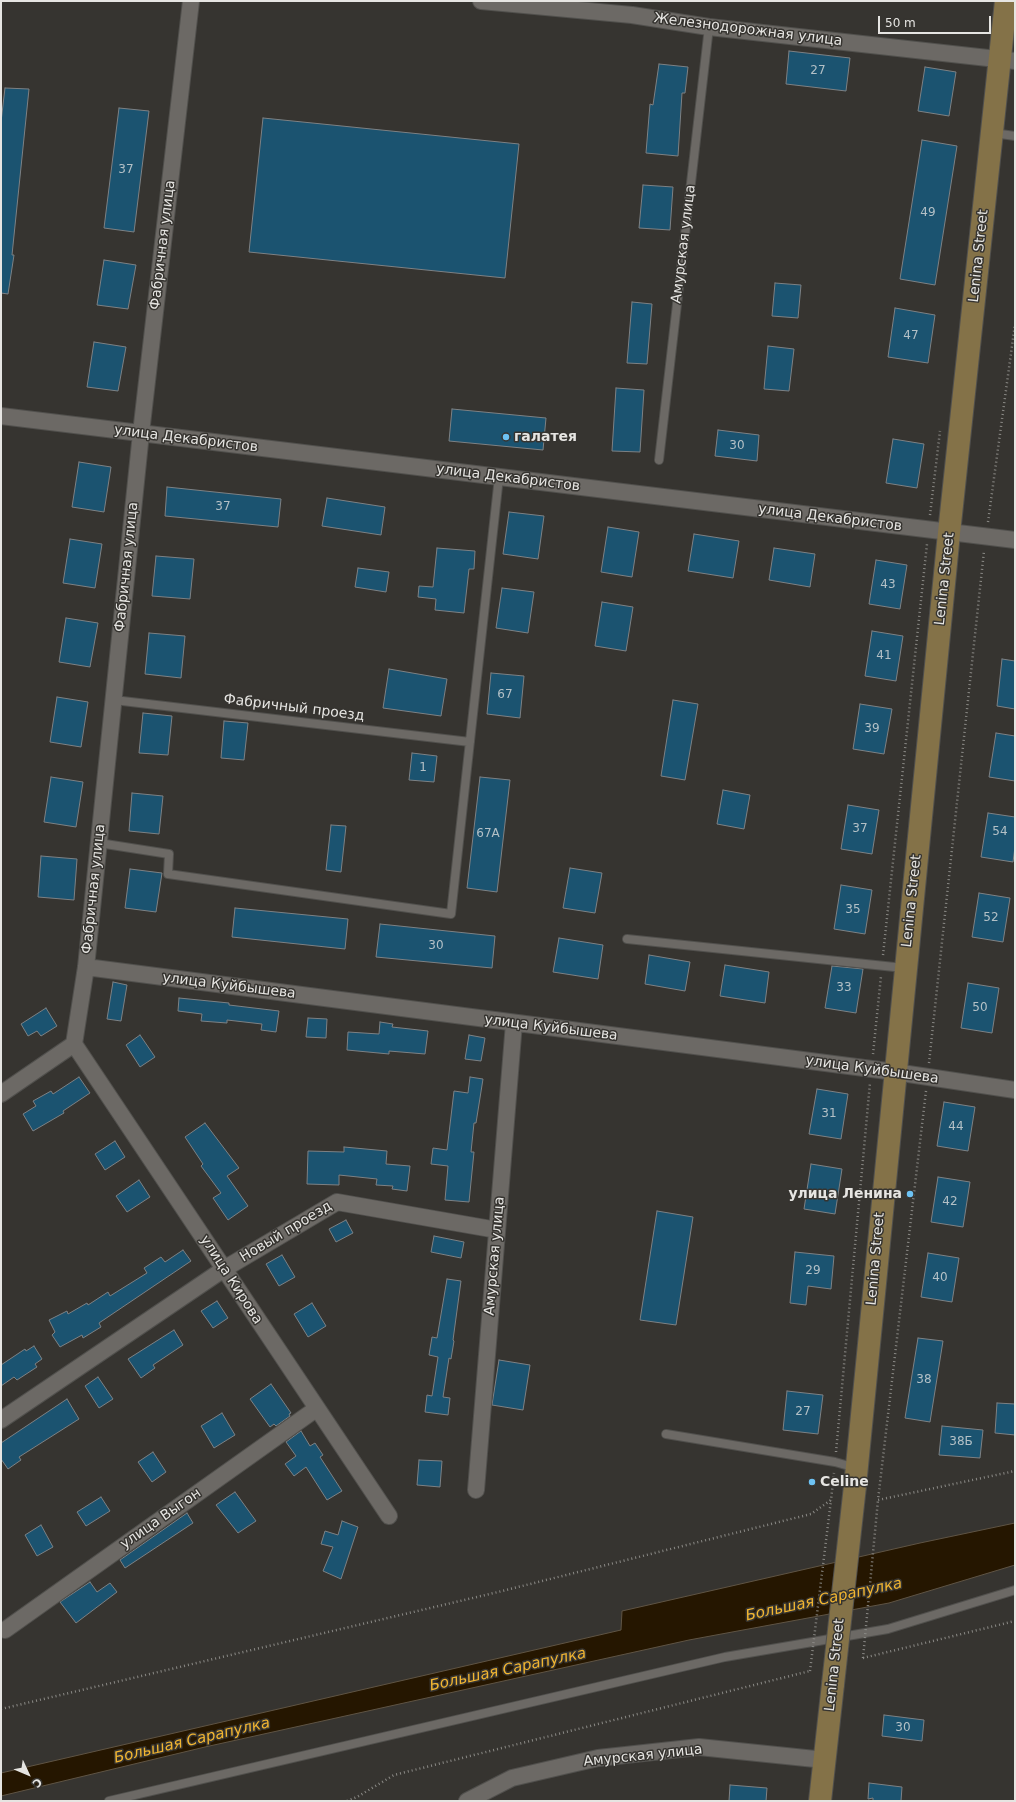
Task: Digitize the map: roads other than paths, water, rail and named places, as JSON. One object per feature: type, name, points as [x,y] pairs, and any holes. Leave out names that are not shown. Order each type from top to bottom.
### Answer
[{"type":"main road","name":"Lenina Street","points":[[820,1801],[856,1477],[949,533],[992,133],[1008,60],[1006,1]]},
{"type":"street","name":"Фабричная улица","points":[[74,1044],[86,967],[141,433],[191,1]]},
{"type":"street","name":"Железнодорожная улица","points":[[481,1],[632,8],[709,28],[1008,60]]},
{"type":"street","name":"улица Декабристов","points":[[1,416],[1015,540]]},
{"type":"street","name":"улица Куйбышева","points":[[86,967],[895,1072],[1015,1090]]},
{"type":"street","name":"Амурская улица","points":[[476,1490],[514,1023]]},
{"type":"street","points":[[1,1094],[74,1044]]},
{"type":"street","name":"улица Кирова","points":[[74,1044],[316,1409],[389,1516]]},
{"type":"street","name":"Новый проезд","points":[[1,1420],[224,1269],[337,1202],[497,1230]]},
{"type":"street","name":"улица Выгон","points":[[5,1630],[316,1409]]},
{"type":"street","name":"Амурская улица","points":[[467,1801],[512,1778],[598,1758],[699,1747],[825,1760]]},
{"type":"lane","name":"Амурская улица","points":[[660,460],[709,28]]},
{"type":"lane","points":[[992,133],[1015,136]]},
{"type":"lane","points":[[99,843],[169,854],[168,874],[451,914],[499,477]]},
{"type":"lane","name":"Фабричный проезд","points":[[114,700],[470,742]]},
{"type":"lane","points":[[627,939],[905,968]]},
{"type":"lane","points":[[666,1434],[835,1462],[856,1477]]},
{"type":"lane","points":[[109,1801],[725,1657],[888,1629],[1015,1590]]},
{"type":"water","name":"Большая Сарапулка","points":[[1015,1523],[1015,1565],[889,1603],[689,1640],[205,1747],[1,1796],[1,1773],[621,1630],[622,1611],[920,1543]]},
{"type":"place","name":"галатея","points":[[506,437]]},
{"type":"place","name":"улица Ленина","points":[[910,1194]]},
{"type":"place","name":"Celine","points":[[812,1482]]}]
